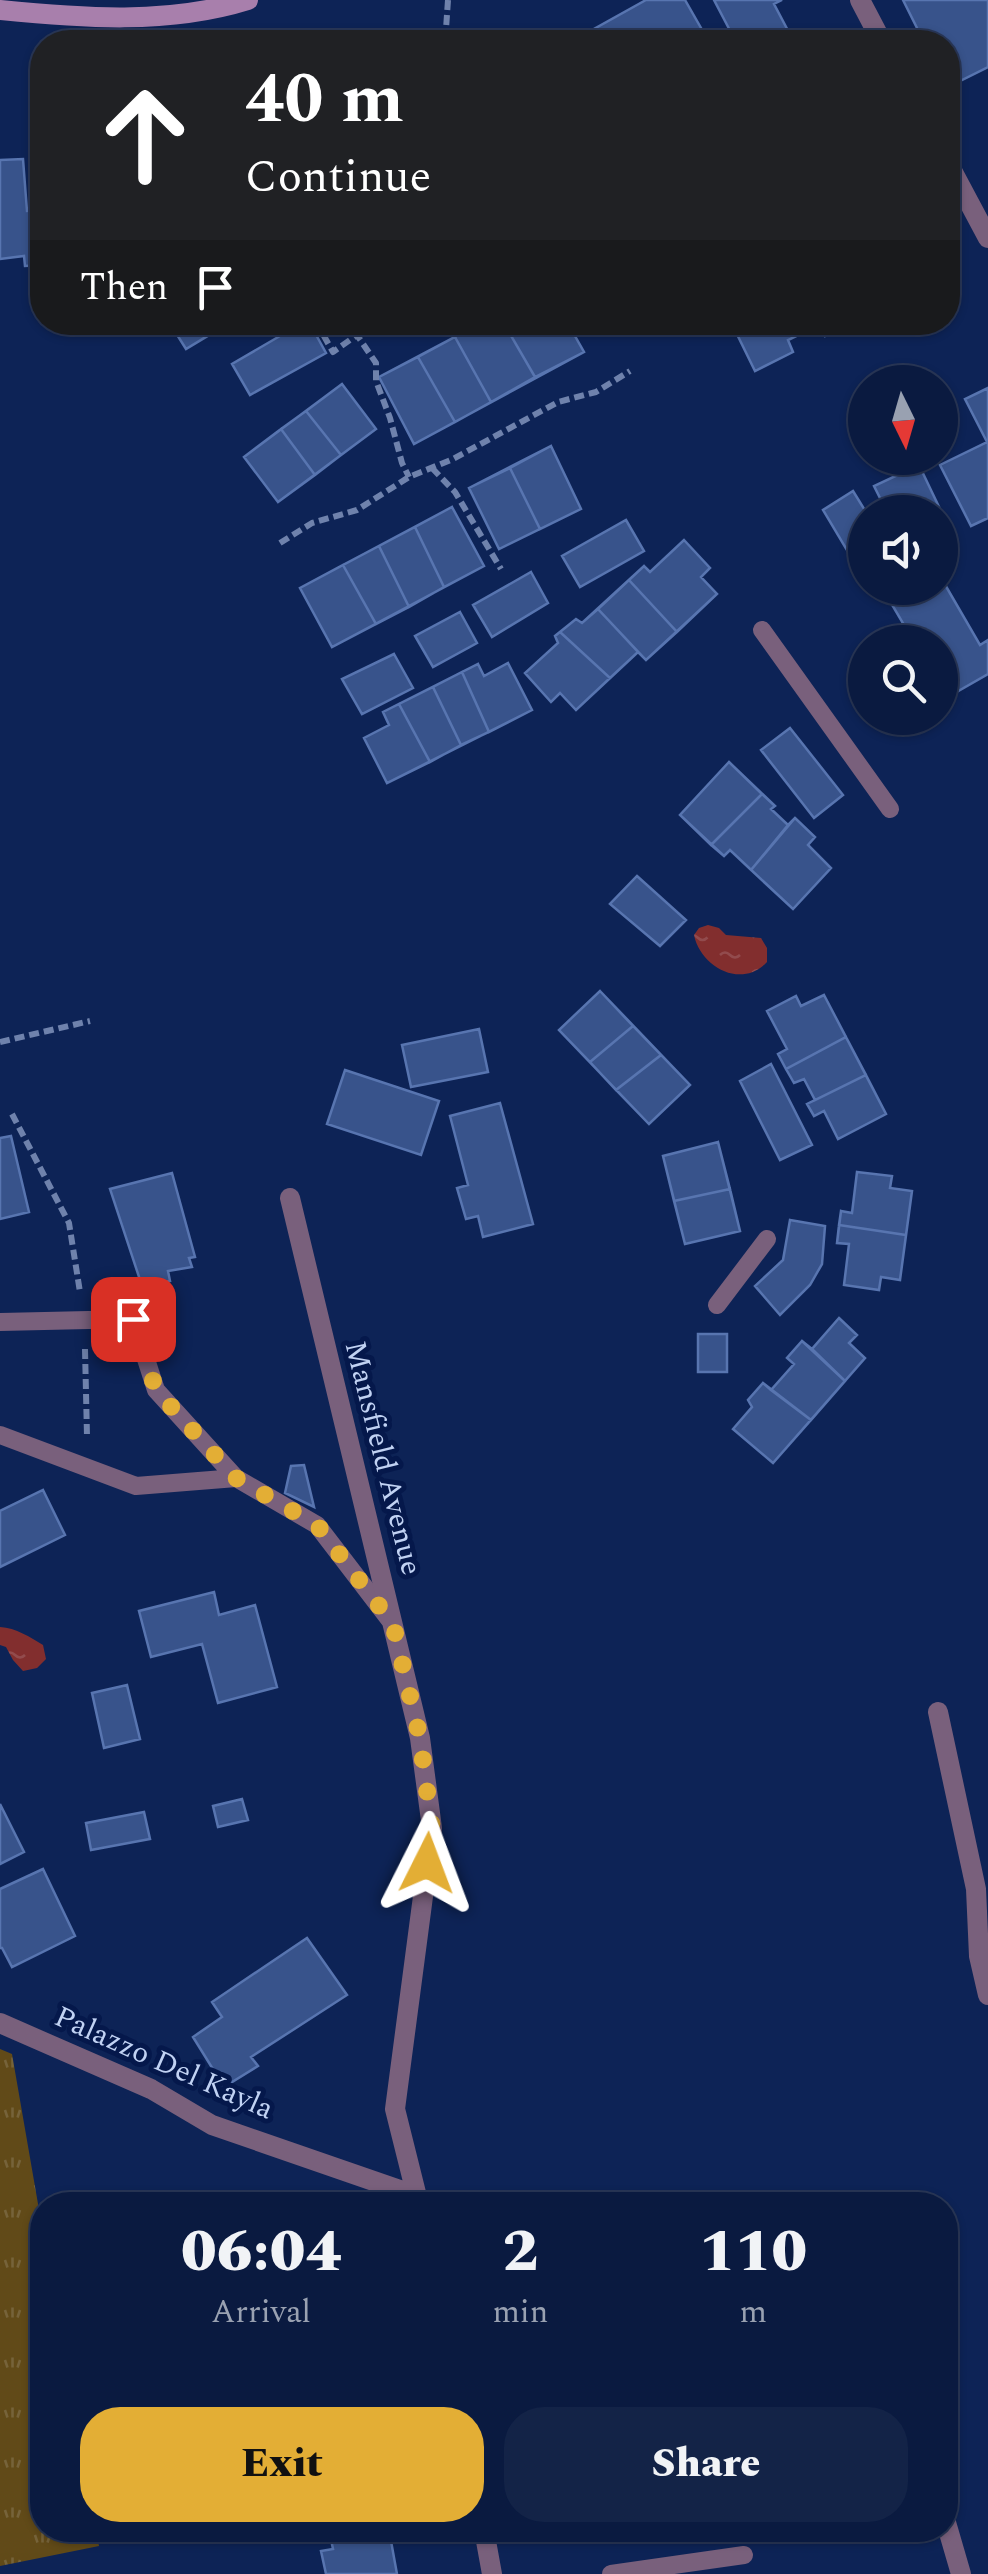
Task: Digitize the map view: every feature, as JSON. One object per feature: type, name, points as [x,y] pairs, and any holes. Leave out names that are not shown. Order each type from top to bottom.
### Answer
[{"type":"main road","points":[[0,10],[144,18],[248,0]]},
{"type":"street","points":[[860,0],[876,30]]},
{"type":"street","points":[[960,186],[988,238]]},
{"type":"street","name":"Mansfield Avenue","points":[[290,1198],[420,1738],[432,1828],[395,2108],[416,2192]]},
{"type":"street","points":[[938,1712],[976,1890],[979,1956],[988,1996]]},
{"type":"street","name":"Palazzo Del Kayla","points":[[0,2022],[151,2088],[212,2124],[396,2192]]},
{"type":"street","points":[[486,2542],[492,2574]]},
{"type":"street","points":[[952,2542],[961,2574]]},
{"type":"lane","points":[[762,630],[890,809]]},
{"type":"lane","points":[[716,1305],[767,1239]]},
{"type":"lane","points":[[0,1322],[133,1319],[156,1390],[236,1478],[317,1525],[393,1624]]},
{"type":"lane","points":[[0,1435],[136,1486],[236,1478]]},
{"type":"lane","points":[[611,2574],[744,2555]]},
{"type":"path","points":[[446,30],[448,0]]},
{"type":"path","points":[[323,335],[333,352],[355,335]]},
{"type":"path","points":[[357,335],[376,363],[376,381],[402,463],[410,476]]},
{"type":"path","points":[[280,544],[312,523],[357,510],[410,476],[490,440],[558,402],[596,392],[630,371]]},
{"type":"path","points":[[432,468],[455,492],[500,569]]},
{"type":"path","points":[[0,1042],[90,1021]]},
{"type":"path","points":[[12,1114],[69,1223],[84,1320],[87,1468]]},
{"type":"green space","points":[[0,2049],[12,2054],[36,2192],[30,2192],[30,2542],[98,2542],[99,2546],[0,2566]]},
{"type":"water","points":[[708,925],[726,935],[761,938],[767,948],[767,962],[746,974],[724,971],[714,965],[698,947],[694,935]]},
{"type":"water","points":[[0,1627],[43,1645],[46,1659],[37,1668],[23,1671],[6,1647],[0,1645]]},
{"type":"building","points":[[646,0],[685,0],[702,30],[592,30]]},
{"type":"building","points":[[714,0],[782,0],[774,4],[788,30],[730,30]]},
{"type":"building","points":[[903,0],[988,0],[988,67],[960,81],[960,30],[918,30]]},
{"type":"building","points":[[23,159],[30,211],[30,266],[25,266],[24,256],[0,259],[0,160]]},
{"type":"building","points":[[177,335],[209,335],[186,349]]},
{"type":"building","points":[[177,335],[209,335],[186,349]]},
{"type":"building","points":[[282,335],[316,335],[326,353],[250,395],[232,364]]},
{"type":"building","points":[[458,335],[574,335],[584,352],[414,444],[379,377]]},
{"type":"building","points":[[511,335],[535,377],[491,402],[455,337]]},
{"type":"building","points":[[511,335],[574,335],[584,352],[535,377]]},
{"type":"building","points":[[737,335],[798,335],[788,340],[793,352],[755,371]]},
{"type":"building","points":[[455,337],[491,402],[455,422],[418,357]]},
{"type":"building","points":[[418,357],[455,422],[414,444],[379,377]]},
{"type":"building","points":[[342,384],[376,429],[278,502],[244,457]]},
{"type":"building","points":[[342,384],[376,429],[341,455],[306,411]]},
{"type":"building","points":[[988,388],[988,518],[971,526],[945,475],[958,475],[958,456],[987,442],[965,399]]},
{"type":"building","points":[[306,411],[341,455],[315,475],[281,429]]},
{"type":"building","points":[[281,429],[315,475],[278,502],[244,457]]},
{"type":"building","points":[[551,446],[581,509],[499,549],[469,488]]},
{"type":"building","points":[[551,446],[581,509],[540,529],[510,468]]},
{"type":"building","points":[[510,468],[540,529],[499,549],[469,488]]},
{"type":"building","points":[[898,475],[924,475],[933,495],[878,495],[874,486]]},
{"type":"building","points":[[853,491],[855,495],[848,495],[848,552],[823,510]]},
{"type":"building","points":[[452,507],[484,566],[332,647],[300,588]]},
{"type":"building","points":[[452,507],[484,566],[444,587],[415,527]]},
{"type":"building","points":[[626,520],[644,551],[580,587],[562,556]]},
{"type":"building","points":[[415,527],[444,587],[409,607],[379,546]]},
{"type":"building","points":[[684,540],[710,568],[701,577],[717,594],[646,660],[638,652],[576,710],[560,693],[551,702],[525,673],[558,643],[555,636],[576,619],[582,623],[644,566],[650,572]]},
{"type":"building","points":[[684,540],[710,568],[701,577],[717,594],[677,632],[629,580],[644,566],[650,572]]},
{"type":"building","points":[[379,546],[409,607],[376,624],[343,565]]},
{"type":"building","points":[[343,565],[376,624],[332,647],[300,588]]},
{"type":"building","points":[[531,572],[548,603],[492,637],[473,605]]},
{"type":"building","points":[[629,580],[677,632],[646,660],[598,609]]},
{"type":"building","points":[[892,605],[957,605],[980,645],[988,640],[988,674],[958,691],[958,625],[904,625]]},
{"type":"building","points":[[598,609],[638,652],[610,678],[560,632],[576,619],[582,623]]},
{"type":"building","points":[[460,612],[477,643],[433,667],[415,636]]},
{"type":"building","points":[[560,632],[610,678],[576,710],[560,693],[551,702],[525,673],[558,643],[555,636]]},
{"type":"building","points":[[394,654],[413,688],[362,714],[342,679]]},
{"type":"building","points":[[508,663],[532,710],[387,783],[364,738],[389,725],[383,712],[478,664],[484,676]]},
{"type":"building","points":[[508,663],[532,710],[489,732],[462,672],[478,664],[484,676]]},
{"type":"building","points":[[462,672],[489,732],[461,745],[433,687]]},
{"type":"building","points":[[433,687],[461,745],[430,762],[399,704]]},
{"type":"building","points":[[399,704],[430,762],[387,783],[364,738],[389,725],[383,712]]},
{"type":"building","points":[[790,728],[843,795],[814,818],[761,750]]},
{"type":"building","points":[[729,762],[775,806],[771,809],[788,825],[795,818],[815,837],[808,845],[831,868],[793,909],[730,850],[724,856],[680,815]]},
{"type":"building","points":[[729,762],[762,794],[711,845],[680,815]]},
{"type":"building","points":[[762,794],[788,825],[751,870],[730,850],[724,856],[711,845]]},
{"type":"building","points":[[795,818],[815,837],[808,845],[831,868],[793,909],[751,870]]},
{"type":"building","points":[[637,876],[686,920],[660,946],[610,904]]},
{"type":"building","points":[[600,991],[690,1085],[649,1124],[559,1030]]},
{"type":"building","points":[[600,991],[633,1026],[590,1062],[559,1030]]},
{"type":"building","points":[[824,995],[886,1114],[838,1139],[824,1111],[814,1116],[807,1104],[815,1100],[804,1079],[794,1083],[786,1069],[778,1054],[787,1049],[767,1011],[796,996],[801,1006]]},
{"type":"building","points":[[824,995],[846,1037],[786,1069],[778,1054],[787,1049],[767,1011],[796,996],[801,1006]]},
{"type":"building","points":[[633,1026],[661,1055],[616,1090],[590,1062]]},
{"type":"building","points":[[479,1029],[488,1072],[411,1087],[402,1045]]},
{"type":"building","points":[[846,1037],[866,1075],[815,1100],[804,1079],[794,1083],[786,1069]]},
{"type":"building","points":[[661,1055],[690,1085],[649,1124],[616,1090]]},
{"type":"building","points":[[771,1064],[812,1145],[780,1160],[740,1081]]},
{"type":"building","points":[[345,1070],[439,1101],[421,1155],[327,1124]]},
{"type":"building","points":[[866,1075],[886,1114],[838,1139],[824,1111],[814,1116],[807,1104]]},
{"type":"building","points":[[500,1103],[533,1224],[483,1237],[478,1216],[466,1219],[457,1188],[468,1185],[450,1116]]},
{"type":"building","points":[[11,1136],[29,1212],[0,1219],[0,1138]]},
{"type":"building","points":[[718,1142],[740,1231],[685,1244],[663,1156]]},
{"type":"building","points":[[718,1142],[730,1189],[674,1201],[663,1156]]},
{"type":"building","points":[[857,1172],[892,1176],[890,1188],[912,1191],[900,1280],[881,1277],[879,1290],[844,1285],[849,1244],[837,1243],[841,1211],[852,1213]]},
{"type":"building","points":[[857,1172],[892,1176],[890,1188],[912,1191],[906,1235],[839,1225],[841,1211],[852,1213]]},
{"type":"building","points":[[172,1173],[195,1257],[189,1258],[192,1267],[168,1271],[170,1281],[142,1286],[110,1189]]},
{"type":"building","points":[[730,1189],[740,1231],[685,1244],[674,1201]]},
{"type":"building","points":[[790,1220],[825,1226],[822,1264],[810,1285],[780,1315],[755,1286],[783,1260]]},
{"type":"building","points":[[839,1225],[906,1235],[900,1280],[881,1277],[879,1290],[844,1285],[849,1244],[837,1243]]},
{"type":"building","points":[[839,1318],[857,1335],[849,1343],[865,1358],[773,1463],[733,1429],[752,1407],[748,1400],[763,1383],[771,1390],[794,1364],[787,1358],[802,1341],[812,1349]]},
{"type":"building","points":[[839,1318],[857,1335],[849,1343],[865,1358],[845,1381],[812,1349]]},
{"type":"building","points":[[698,1334],[727,1334],[727,1372],[698,1372]]},
{"type":"building","points":[[802,1341],[845,1381],[811,1420],[771,1390],[794,1364],[787,1358]]},
{"type":"building","points":[[763,1383],[811,1420],[773,1463],[733,1429],[752,1407],[748,1400]]},
{"type":"building","points":[[304,1465],[314,1507],[285,1493],[291,1466]]},
{"type":"building","points":[[43,1490],[65,1535],[0,1567],[0,1511]]},
{"type":"building","points":[[214,1592],[219,1615],[255,1605],[277,1687],[218,1703],[202,1644],[151,1657],[139,1611]]},
{"type":"building","points":[[127,1685],[140,1739],[104,1748],[92,1693]]},
{"type":"building","points":[[242,1799],[248,1820],[218,1827],[213,1806]]},
{"type":"building","points":[[0,1804],[24,1852],[0,1864]]},
{"type":"building","points":[[144,1812],[150,1839],[91,1850],[86,1823]]},
{"type":"building","points":[[43,1869],[75,1936],[12,1967],[0,1948],[0,1889]]},
{"type":"building","points":[[307,1938],[347,1995],[251,2057],[258,2066],[224,2087],[193,2037],[222,2017],[212,2002]]},
{"type":"building","points":[[332,2542],[391,2542],[397,2574],[326,2574],[321,2551],[333,2549]]},
{"type":"route","points":[[133,1319],[156,1390],[236,1478],[317,1525],[393,1624],[420,1738],[432,1828],[427,1863]]}]
